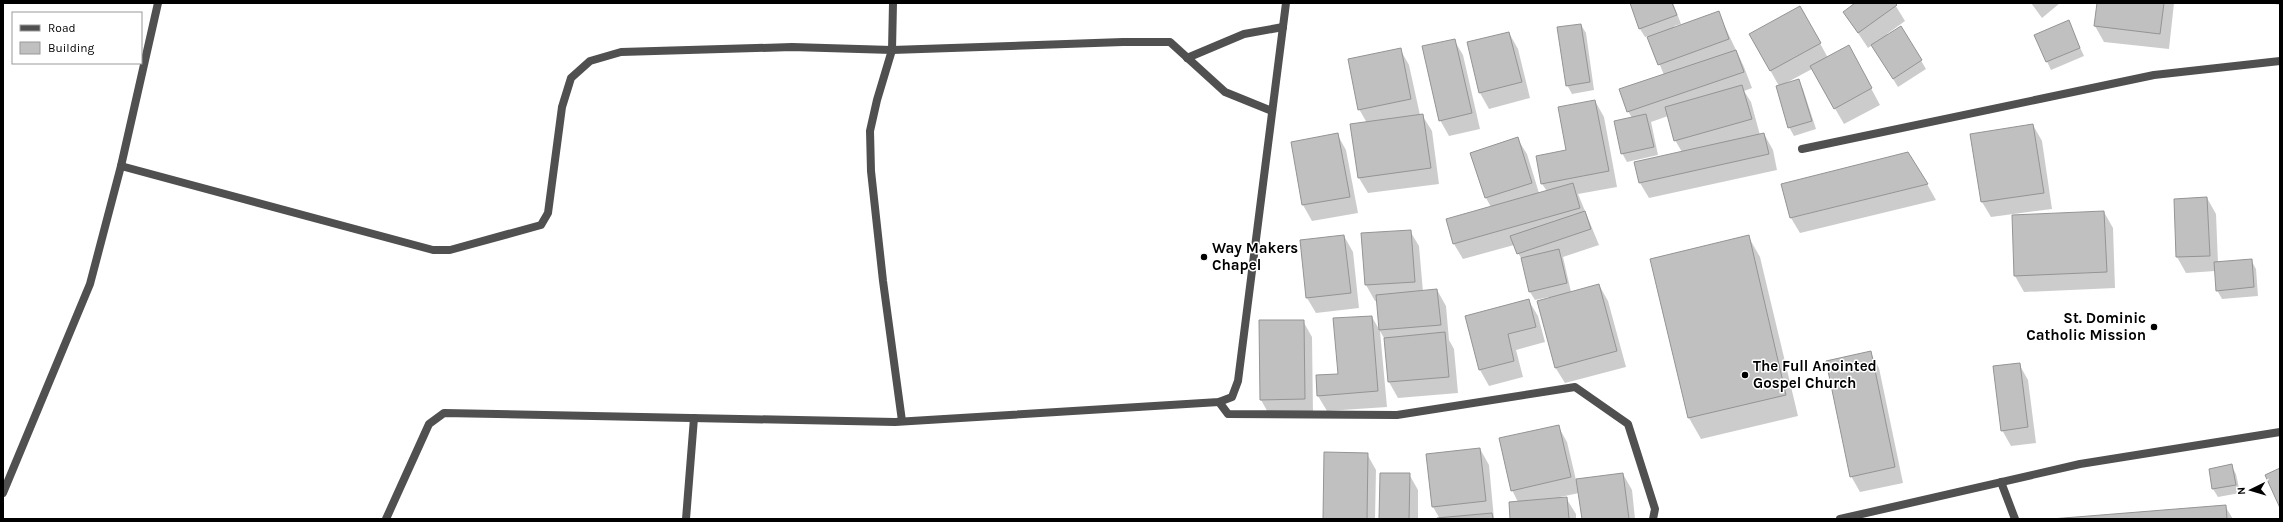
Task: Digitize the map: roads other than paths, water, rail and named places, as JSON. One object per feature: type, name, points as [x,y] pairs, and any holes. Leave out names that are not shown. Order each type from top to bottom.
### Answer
[{"type":"street","points":[[3,493],[90,284],[121,166],[158,3]]},
{"type":"street","points":[[893,3],[892,50],[877,100],[870,131],[871,171],[883,281],[902,421]]},
{"type":"street","points":[[386,519],[429,424],[444,413],[902,421],[1219,402],[1232,397],[1238,381],[1286,3]]},
{"type":"street","points":[[1187,58],[1244,34],[1283,27]]},
{"type":"street","points":[[121,166],[433,250],[450,250],[541,225],[548,213],[562,107],[571,78],[590,61],[629,52],[792,47],[892,50],[1123,42],[1170,42],[1225,92],[1272,111]]},
{"type":"street","points":[[1802,149],[2154,75],[2280,60]]},
{"type":"street","points":[[1219,402],[1228,414],[1397,415],[1575,386],[1628,424],[1655,509],[1652,519]]},
{"type":"street","points":[[686,519],[694,418]]},
{"type":"street","points":[[1840,519],[2080,464],[2280,432]]},
{"type":"street","points":[[2001,482],[2015,519]]},
{"type":"place","name":"Way Makers Chapel","points":[[1204,257]]},
{"type":"place","name":"St. Dominic Catholic Mission","points":[[2154,327]]},
{"type":"place","name":"The Full Anointed Gospel Church","points":[[1745,375]]}]
